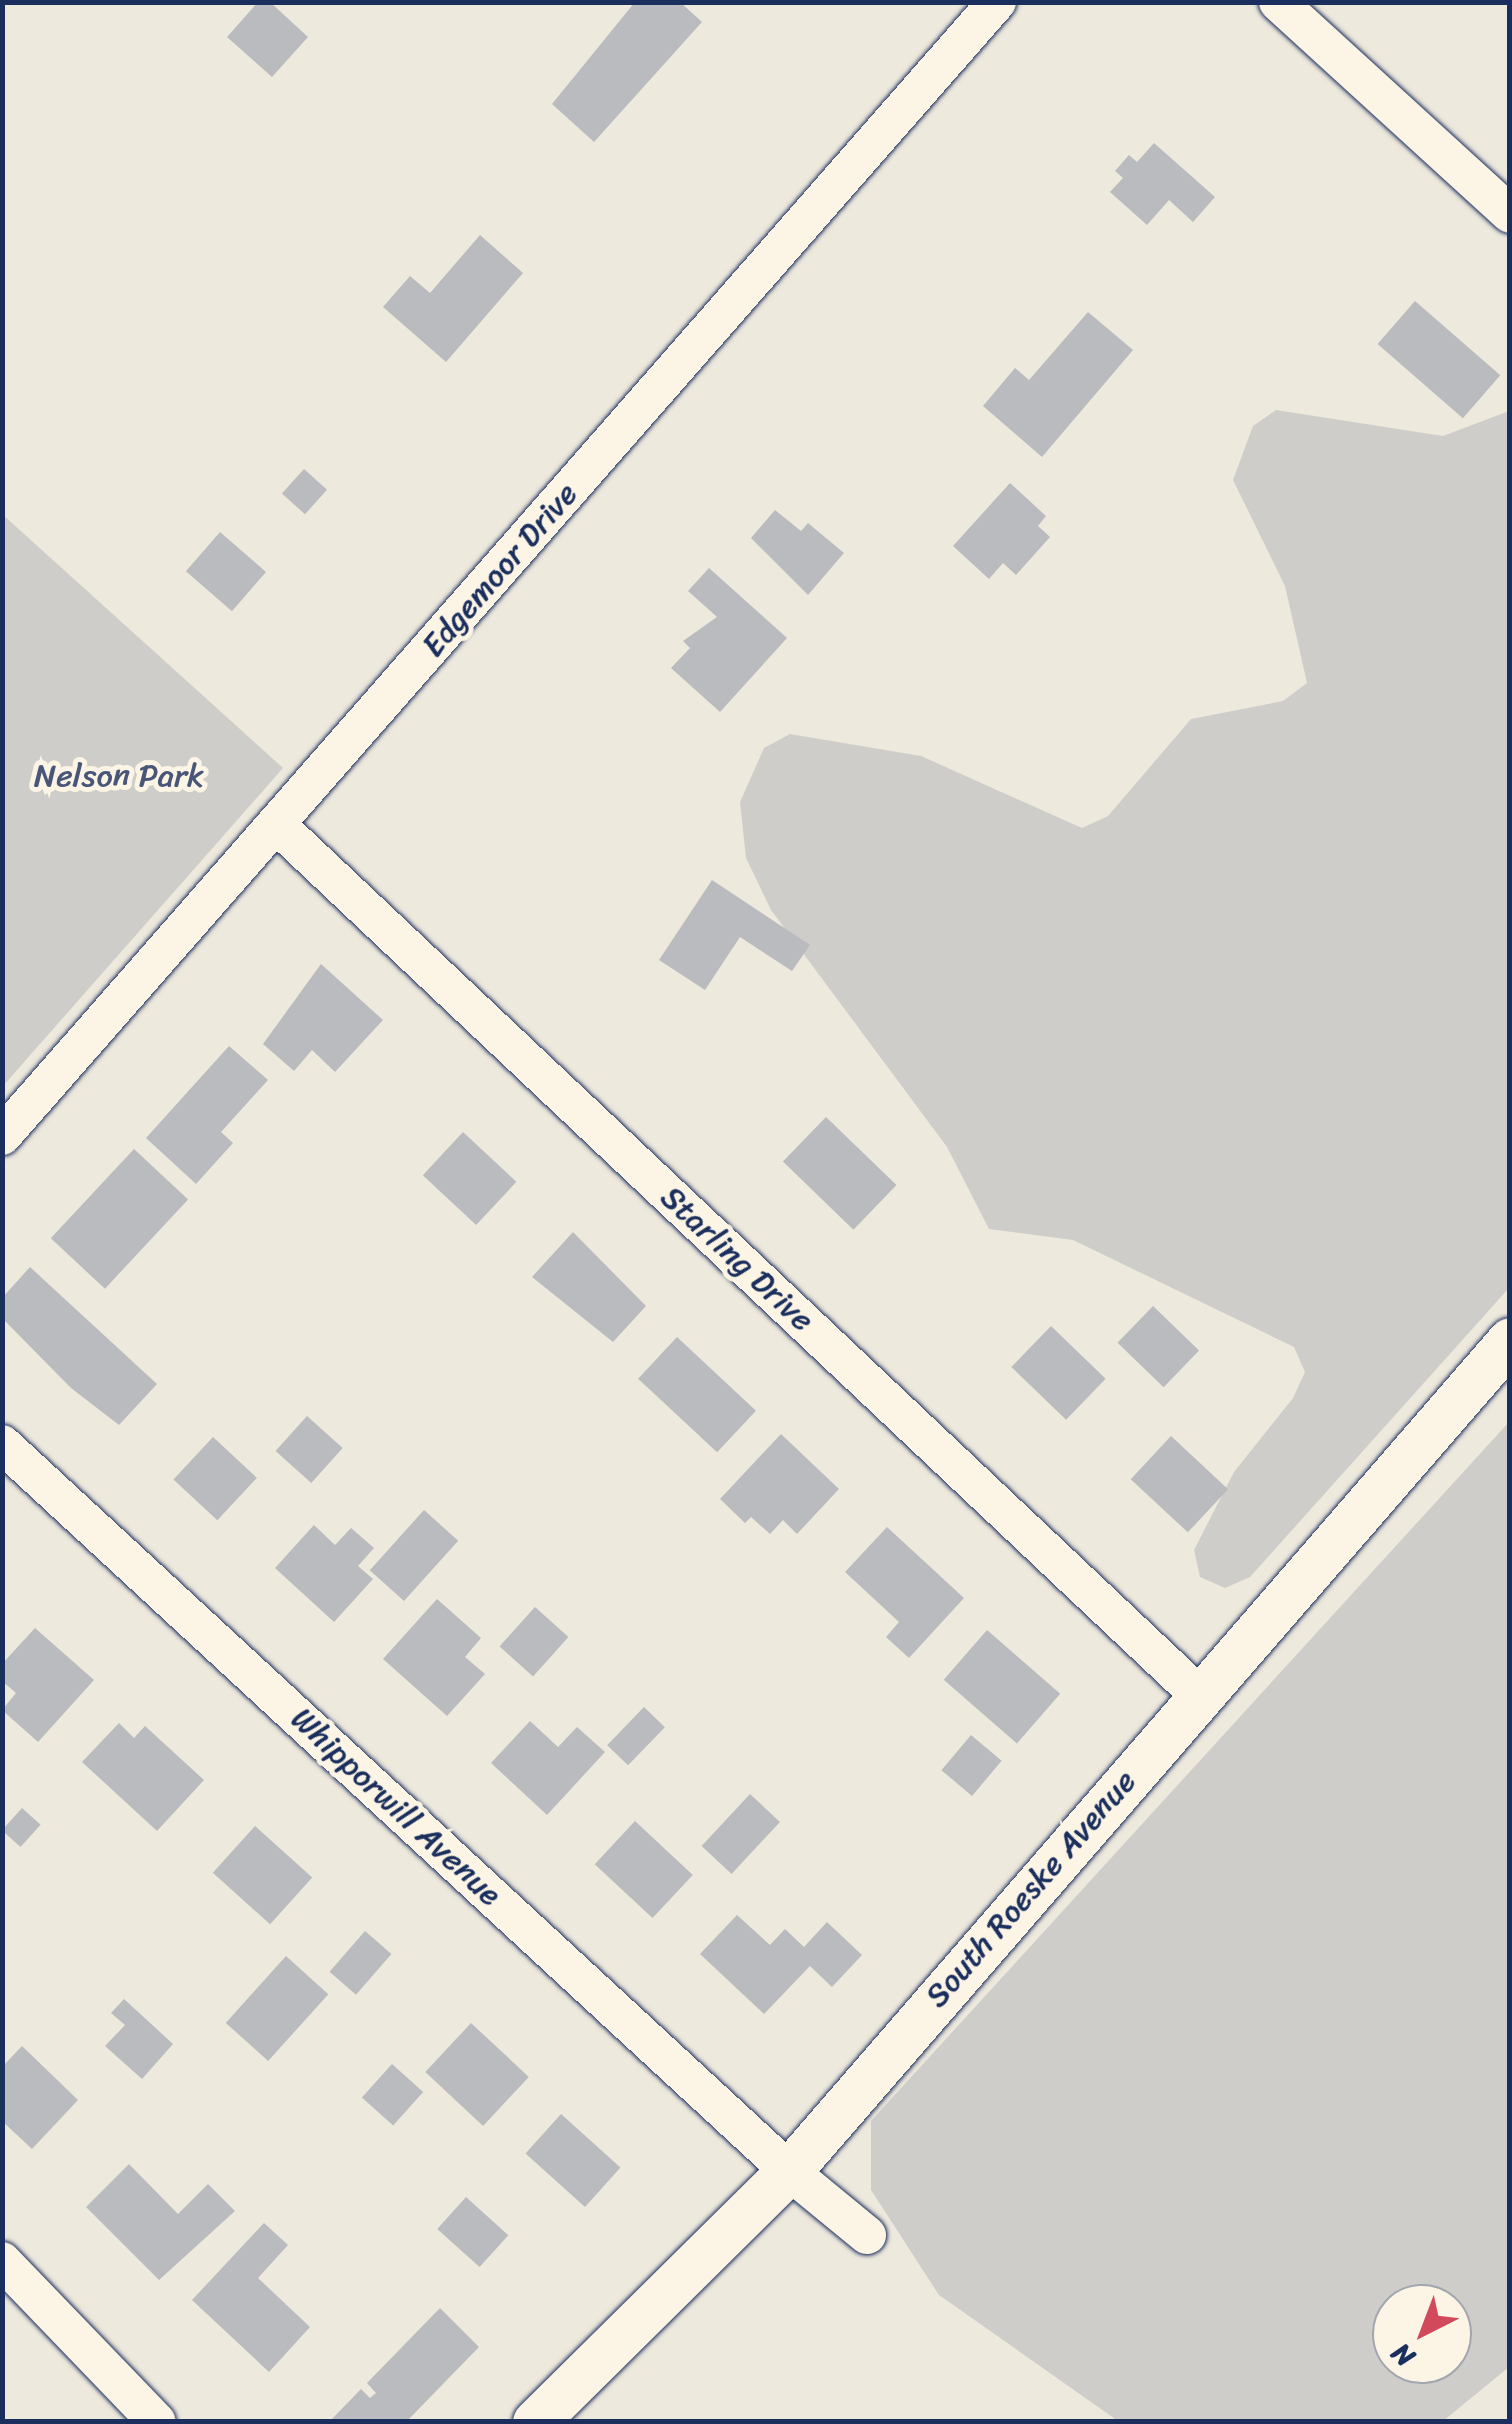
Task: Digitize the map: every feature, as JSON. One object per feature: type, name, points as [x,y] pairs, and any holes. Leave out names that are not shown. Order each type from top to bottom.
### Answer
[{"type":"street","name":"Edgemoor Drive","points":[[2,1136],[996,2]]},
{"type":"street","points":[[1278,2],[1510,214]]},
{"type":"street","name":"Starling Drive","points":[[277,825],[1198,1694]]},
{"type":"street","name":"South Roeske Avenue","points":[[535,2422],[789,2171],[1198,1694],[1510,1340]]},
{"type":"street","name":"Whipporwill Avenue","points":[[2,1444],[789,2171],[867,2236]]},
{"type":"street","points":[[2,2261],[157,2422]]},
{"type":"green space","points":[[1276,410],[1443,436],[1509,411],[1509,1288],[1250,1577],[1225,1588],[1200,1577],[1194,1550],[1234,1472],[1293,1398],[1305,1372],[1294,1347],[1073,1240],[989,1229],[947,1147],[771,910],[746,858],[740,802],[764,748],[790,734],[921,756],[1082,828],[1108,816],[1191,719],[1283,701],[1307,683],[1285,586],[1233,480],[1253,426]]},
{"type":"green space","name":"Nelson Park","points":[[2,514],[283,768],[3,1086],[2,1086]]},
{"type":"green space","points":[[1509,1422],[1509,2367],[1443,2421],[1118,2421],[939,2295],[871,2190],[871,2121]]},
{"type":"building","points":[[258,2],[270,2],[308,37],[272,77],[227,37]]},
{"type":"building","points":[[635,2],[680,2],[702,22],[594,142],[552,104]]},
{"type":"building","points":[[1154,143],[1215,197],[1193,222],[1169,200],[1147,225],[1110,192],[1123,178],[1115,171],[1129,155],[1137,162]]},
{"type":"building","points":[[480,235],[523,273],[446,362],[383,307],[410,276],[430,293]]},
{"type":"building","points":[[1415,301],[1500,375],[1463,418],[1378,344]]},
{"type":"building","points":[[1088,312],[1133,350],[1042,457],[983,406],[1015,368],[1029,380]]},
{"type":"building","points":[[304,469],[327,490],[305,514],[282,494]]},
{"type":"building","points":[[1010,483],[1046,516],[1038,526],[1050,537],[1016,575],[1003,563],[989,579],[953,546]]},
{"type":"building","points":[[775,510],[801,531],[808,523],[844,553],[808,595],[751,538]]},
{"type":"building","points":[[220,532],[266,572],[232,611],[186,571]]},
{"type":"building","points":[[709,568],[787,638],[720,712],[671,668],[690,648],[683,641],[717,617],[688,591]]},
{"type":"building","points":[[712,880],[810,945],[792,971],[740,937],[705,990],[659,960]]},
{"type":"building","points":[[321,964],[383,1020],[335,1072],[312,1050],[294,1071],[263,1044]]},
{"type":"building","points":[[229,1046],[268,1080],[221,1132],[233,1143],[196,1184],[146,1138]]},
{"type":"building","points":[[826,1117],[896,1185],[853,1230],[783,1162]]},
{"type":"building","points":[[463,1132],[516,1182],[476,1225],[423,1175]]},
{"type":"building","points":[[134,1149],[188,1199],[105,1289],[51,1238]]},
{"type":"building","points":[[573,1232],[646,1306],[613,1342],[532,1277]]},
{"type":"building","points":[[30,1267],[157,1384],[119,1425],[71,1388],[2,1318],[2,1298]]},
{"type":"building","points":[[1153,1306],[1199,1350],[1164,1387],[1118,1343]]},
{"type":"building","points":[[1051,1326],[1106,1379],[1066,1420],[1011,1367]]},
{"type":"building","points":[[677,1337],[756,1411],[717,1452],[638,1379]]},
{"type":"building","points":[[307,1416],[343,1448],[311,1483],[276,1451]]},
{"type":"building","points":[[781,1434],[839,1489],[797,1534],[783,1520],[770,1534],[751,1517],[745,1523],[720,1499]]},
{"type":"building","points":[[1171,1436],[1228,1489],[1188,1532],[1131,1479]]},
{"type":"building","points":[[213,1437],[257,1478],[217,1520],[173,1479]]},
{"type":"building","points":[[424,1510],[458,1541],[404,1601],[370,1570]]},
{"type":"building","points":[[314,1525],[335,1545],[351,1528],[374,1548],[358,1566],[373,1579],[334,1622],[275,1568]]},
{"type":"building","points":[[887,1527],[964,1598],[909,1658],[886,1637],[899,1622],[845,1572]]},
{"type":"building","points":[[437,1599],[481,1638],[465,1657],[485,1674],[447,1716],[383,1659]]},
{"type":"building","points":[[535,1607],[568,1637],[533,1676],[500,1646]]},
{"type":"building","points":[[35,1628],[94,1680],[38,1742],[2,1710],[16,1693],[2,1681],[2,1664]]},
{"type":"building","points":[[987,1630],[1060,1694],[1017,1743],[944,1680]]},
{"type":"building","points":[[644,1707],[665,1727],[628,1765],[607,1745]]},
{"type":"building","points":[[530,1721],[558,1747],[577,1727],[605,1752],[547,1815],[491,1763]]},
{"type":"building","points":[[119,1723],[134,1738],[145,1726],[204,1780],[157,1831],[82,1762]]},
{"type":"building","points":[[971,1735],[1002,1761],[972,1796],[941,1770]]},
{"type":"building","points":[[750,1794],[780,1822],[732,1874],[702,1846]]},
{"type":"building","points":[[22,1808],[41,1825],[21,1847],[2,1830]]},
{"type":"building","points":[[635,1821],[693,1875],[653,1918],[595,1864]]},
{"type":"building","points":[[255,1826],[312,1878],[270,1924],[213,1873]]},
{"type":"building","points":[[737,1915],[770,1945],[785,1929],[804,1947],[827,1922],[862,1955],[832,1987],[810,1966],[764,2014],[700,1954]]},
{"type":"building","points":[[365,1931],[391,1954],[356,1995],[330,1972]]},
{"type":"building","points":[[286,1956],[328,1994],[268,2061],[226,2023]]},
{"type":"building","points":[[124,1999],[173,2044],[142,2079],[105,2046],[125,2025],[111,2013]]},
{"type":"building","points":[[471,2023],[529,2077],[483,2126],[425,2072]]},
{"type":"building","points":[[22,2046],[78,2100],[32,2149],[2,2121],[2,2067]]},
{"type":"building","points":[[392,2064],[423,2092],[393,2126],[362,2097]]},
{"type":"building","points":[[561,2114],[620,2168],[585,2207],[526,2153]]},
{"type":"building","points":[[129,2164],[178,2214],[208,2184],[235,2211],[159,2280],[86,2207]]},
{"type":"building","points":[[466,2197],[508,2235],[480,2267],[437,2229]]},
{"type":"building","points":[[264,2223],[288,2245],[258,2278],[310,2327],[269,2372],[192,2300]]},
{"type":"building","points":[[440,2308],[479,2347],[406,2422],[329,2422],[361,2389],[370,2398],[376,2393],[367,2383]]}]
